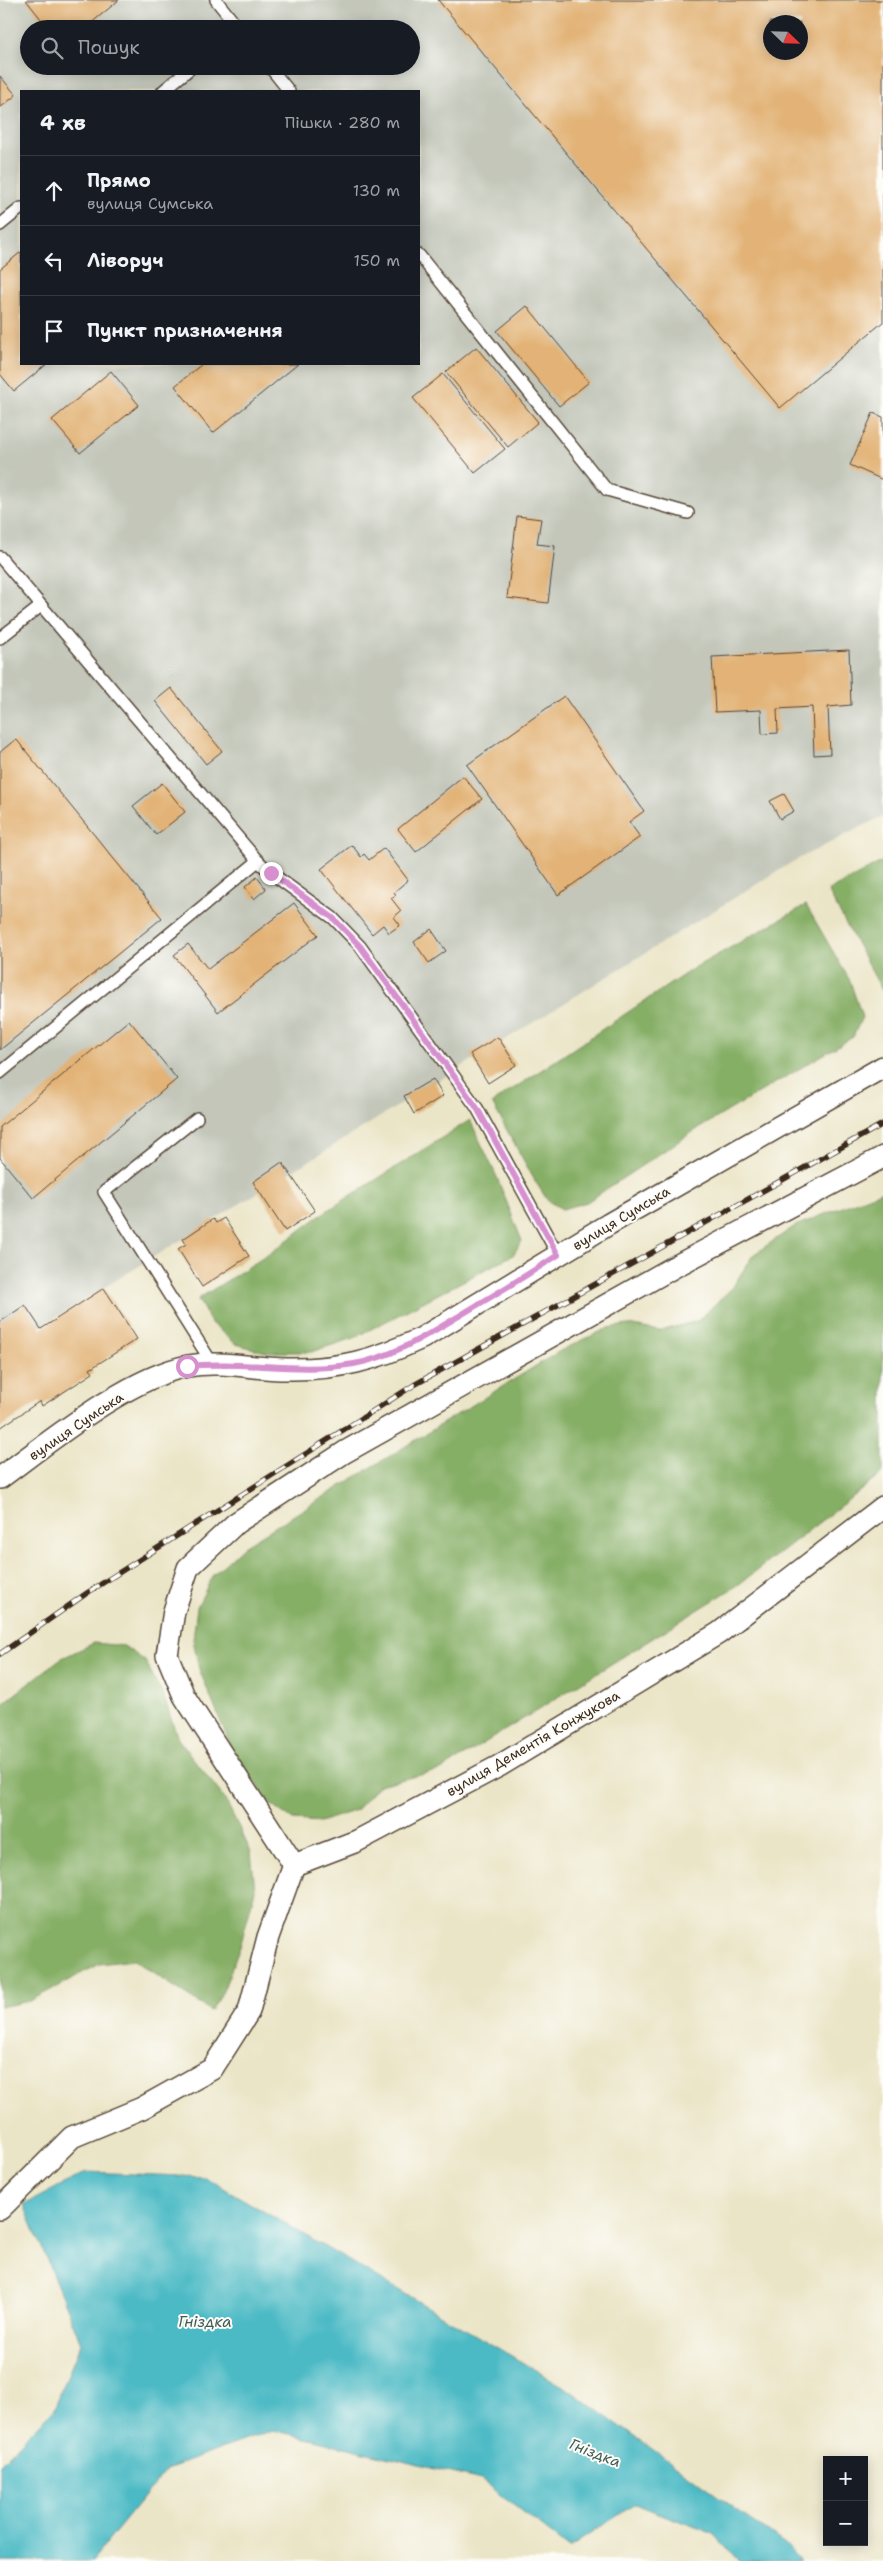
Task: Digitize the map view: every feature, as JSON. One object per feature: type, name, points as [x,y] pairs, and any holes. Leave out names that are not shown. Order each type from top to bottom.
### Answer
[{"type":"street","name":"вулиця Сумська","points":[[0,1478],[103,1404],[163,1373],[187,1366],[212,1363],[286,1369],[356,1364],[395,1351],[422,1338],[558,1255],[883,1067]]},
{"type":"street","points":[[0,2209],[72,2137],[142,2108],[212,2069],[249,2011],[268,1937],[294,1865],[184,1696],[167,1655],[174,1611],[188,1568],[236,1523],[345,1452],[674,1267],[883,1157]]},
{"type":"street","name":"вулиця Дементія Конжукова","points":[[294,1865],[357,1841],[498,1766],[660,1669],[719,1633],[883,1507]]},
{"type":"lane","points":[[216,0],[232,20]]},
{"type":"lane","points":[[164,90],[182,75]]},
{"type":"lane","points":[[276,75],[288,90]]},
{"type":"lane","points":[[0,225],[20,209]]},
{"type":"lane","points":[[420,256],[607,490],[688,513]]},
{"type":"lane","points":[[0,557],[258,861],[271,873],[333,918],[360,946],[477,1108],[558,1255]]},
{"type":"lane","points":[[0,638],[42,606]]},
{"type":"lane","points":[[0,1073],[258,861]]},
{"type":"lane","points":[[197,1118],[104,1192],[212,1363]]},
{"type":"shaded area","points":[[0,0],[883,0],[883,816],[794,861],[0,1352]]},
{"type":"green space","points":[[883,861],[883,992],[828,891]]},
{"type":"green space","points":[[806,905],[850,981],[862,1017],[853,1037],[691,1133],[587,1202],[562,1209],[548,1201],[492,1103],[694,968]]},
{"type":"green space","points":[[470,1120],[496,1175],[522,1241],[513,1255],[354,1338],[311,1352],[265,1352],[236,1344],[211,1323],[198,1299],[269,1254],[322,1214]]},
{"type":"green space","points":[[883,1191],[883,1473],[738,1585],[441,1770],[379,1785],[356,1810],[320,1822],[293,1820],[269,1803],[231,1747],[199,1669],[193,1640],[197,1607],[213,1575],[244,1546],[560,1351],[608,1328],[628,1325],[660,1331],[697,1321],[732,1288],[753,1255],[795,1226]]},
{"type":"green space","points":[[94,1643],[124,1646],[145,1661],[164,1697],[178,1739],[225,1799],[251,1852],[255,1890],[240,1947],[223,1991],[211,2011],[134,1960],[99,1964],[30,2001],[0,2007],[0,1706],[60,1659]]},
{"type":"water","name":"Гніздка","points":[[86,2172],[205,2177],[568,2389],[785,2544],[800,2561],[740,2561],[714,2534],[635,2504],[569,2548],[481,2480],[273,2430],[167,2469],[92,2561],[0,2561],[0,2463],[53,2411],[81,2343],[24,2205]]},
{"type":"building","points":[[26,0],[119,0],[95,20],[42,20]]},
{"type":"building","points":[[438,0],[883,0],[883,322],[780,408]]},
{"type":"building","points":[[0,76],[16,95],[0,108]]},
{"type":"building","points":[[20,253],[20,365],[46,365],[14,391],[0,374],[0,269]]},
{"type":"building","points":[[527,306],[589,382],[559,406],[497,331]]},
{"type":"building","points":[[476,347],[538,422],[508,447],[446,372]]},
{"type":"building","points":[[201,365],[297,365],[213,433],[175,386]]},
{"type":"building","points":[[111,371],[139,405],[80,453],[52,420]]},
{"type":"building","points":[[443,374],[505,449],[475,473],[413,398]]},
{"type":"building","points":[[873,413],[883,417],[883,480],[850,465]]},
{"type":"building","points":[[517,516],[541,519],[537,544],[555,546],[548,603],[507,598]]},
{"type":"building","points":[[849,650],[851,705],[828,707],[830,754],[814,755],[812,707],[777,709],[778,733],[762,734],[761,710],[715,712],[712,657]]},
{"type":"building","points":[[171,688],[222,751],[206,764],[155,701]]},
{"type":"building","points":[[564,696],[644,811],[629,822],[640,837],[558,895],[467,765]]},
{"type":"building","points":[[16,739],[162,918],[0,1050],[0,752]]},
{"type":"building","points":[[463,776],[482,799],[416,852],[398,829]]},
{"type":"building","points":[[162,783],[185,812],[156,835],[133,806]]},
{"type":"building","points":[[784,794],[794,811],[780,819],[770,801]]},
{"type":"building","points":[[352,845],[361,857],[364,854],[369,860],[384,848],[408,880],[394,892],[396,895],[391,898],[401,911],[394,917],[400,925],[389,933],[383,925],[372,934],[321,869]]},
{"type":"building","points":[[257,877],[266,889],[254,899],[245,887]]},
{"type":"building","points":[[294,903],[318,935],[218,1012],[174,955],[188,944],[208,969]]},
{"type":"building","points":[[431,929],[446,951],[429,963],[414,942]]},
{"type":"building","points":[[129,1020],[177,1079],[33,1198],[0,1158],[0,1127]]},
{"type":"building","points":[[498,1037],[516,1065],[488,1083],[470,1054]]},
{"type":"building","points":[[433,1079],[443,1096],[414,1114],[404,1096]]},
{"type":"building","points":[[282,1162],[315,1211],[285,1231],[253,1182]]},
{"type":"building","points":[[224,1218],[249,1256],[202,1287],[178,1249],[186,1244],[183,1239],[213,1219],[216,1223]]},
{"type":"building","points":[[104,1288],[137,1339],[90,1369],[93,1373],[42,1406],[40,1401],[0,1428],[0,1322],[25,1305],[41,1329]]},
{"type":"railway","points":[[0,1654],[87,1593],[414,1385],[883,1124]]},
{"type":"route","points":[[187,1366],[212,1363],[286,1369],[356,1364],[395,1351],[422,1338],[558,1255],[477,1108],[360,946],[333,918],[271,873]]}]
